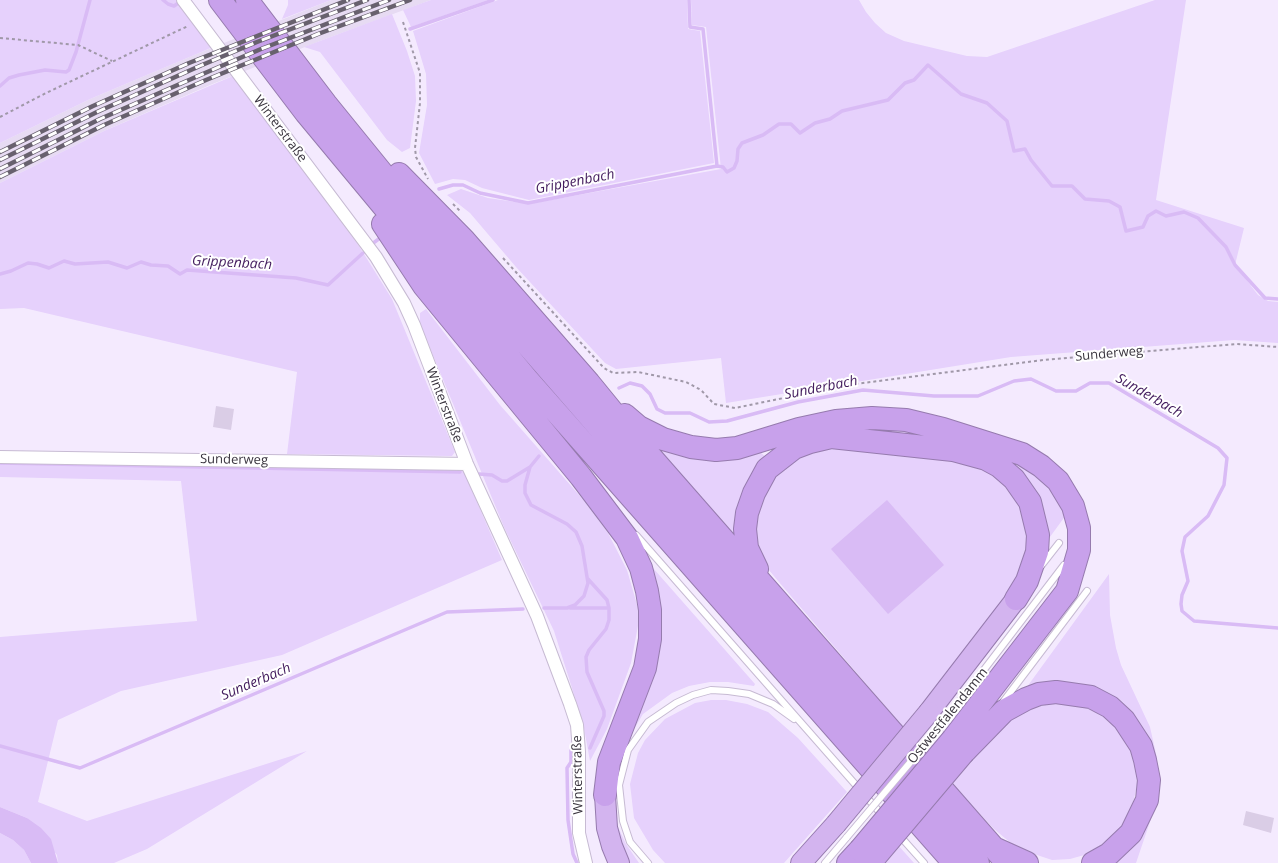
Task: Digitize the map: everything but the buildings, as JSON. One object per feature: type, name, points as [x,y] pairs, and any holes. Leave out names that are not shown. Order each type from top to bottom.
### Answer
[{"type":"highway","points":[[220,0],[306,113],[528,379],[954,863]]},
{"type":"highway","points":[[247,0],[326,104],[443,248],[978,863]]},
{"type":"highway","points":[[326,104],[363,138],[464,240],[589,383],[628,432],[778,600],[1001,856],[1028,863]]},
{"type":"highway","points":[[306,113],[424,286],[581,477],[627,538],[641,568],[650,610],[650,639],[645,668],[609,762],[605,795],[607,828],[619,863]]},
{"type":"highway","name":"Ostwestfalendamm","points":[[589,383],[639,427],[663,439],[691,447],[716,450],[737,448],[799,429],[836,421],[872,418],[906,420],[943,429],[1022,454],[1041,466],[1058,481],[1073,506],[1079,528],[1077,591],[951,734]]},
{"type":"highway","points":[[778,600],[753,562],[748,548],[745,529],[747,513],[754,493],[767,469],[778,458],[794,448],[831,437],[953,450],[972,454],[999,466],[1014,479],[1030,502],[1038,535],[1037,552],[1033,565],[1027,581],[1016,599],[951,734],[855,850],[801,863]]},
{"type":"highway","points":[[855,850],[951,734],[1004,711],[1026,699],[1040,694],[1056,692],[1091,697],[1110,707],[1124,720],[1141,746],[1145,760],[1149,780],[1147,800],[1132,833],[1109,854],[1092,863]]},
{"type":"street","name":"Winterstraße","points":[[183,0],[376,257],[391,281],[414,325],[467,464],[537,616],[577,725],[579,752],[579,833],[586,863]]},
{"type":"street","name":"Sunderweg","points":[[0,457],[467,464]]},
{"type":"lane","points":[[581,477],[628,527],[888,823]]},
{"type":"lane","points":[[1016,599],[1058,543]]},
{"type":"lane","name":"Ostwestfalendamm","points":[[951,734],[1064,564]]},
{"type":"lane","points":[[648,863],[630,842],[625,828],[620,803],[619,785],[628,750],[648,722],[660,712],[693,695],[711,690],[728,690],[749,694],[773,704],[813,736]]},
{"type":"lane","points":[[894,828],[924,863]]},
{"type":"lane","points":[[825,863],[855,850]]},
{"type":"path","points":[[0,117],[112,61],[199,22]]},
{"type":"path","points":[[403,22],[420,73],[420,103],[415,148],[416,157],[428,180]]},
{"type":"path","points":[[0,38],[78,45],[112,61]]},
{"type":"path","points":[[450,202],[460,211]]},
{"type":"path","name":"Sunderweg","points":[[503,258],[604,368],[613,373],[638,372],[686,382],[702,390],[714,404],[735,408],[847,385],[1044,360],[1228,344],[1278,347]]},
{"type":"shaded area","points":[[0,0],[176,0],[213,47],[90,99],[0,143]]},
{"type":"shaded area","points":[[288,0],[331,0],[282,19],[288,5]]},
{"type":"shaded area","points":[[331,0],[431,0],[320,41],[210,85],[104,131],[0,183],[0,143],[90,99]]},
{"type":"shaded area","points":[[431,0],[488,0],[411,27],[403,10]]},
{"type":"shaded area","points":[[498,0],[687,0],[688,29],[700,31],[714,163],[529,200],[482,188],[465,180],[453,179],[435,184],[419,153],[427,105],[426,74],[413,31]]},
{"type":"shaded area","points":[[691,0],[859,0],[875,23],[886,33],[904,41],[967,56],[987,57],[1155,0],[1186,0],[1156,200],[1244,228],[1235,265],[1258,295],[1268,301],[1278,302],[1278,343],[1234,340],[1011,357],[726,403],[721,358],[616,369],[605,363],[516,267],[470,213],[447,195],[461,189],[488,198],[529,204],[721,169],[706,27],[692,25]]},
{"type":"shaded area","points":[[392,14],[415,76],[416,101],[410,148],[402,152],[387,140],[320,52],[304,47]]},
{"type":"shaded area","points":[[233,76],[359,246],[392,299],[455,452],[452,456],[287,454],[297,372],[24,308],[0,309],[0,183],[104,131]]},
{"type":"shaded area","points":[[426,309],[500,405],[587,504],[608,533],[627,570],[640,615],[631,663],[607,729],[590,761],[583,723],[554,631],[504,527],[420,324],[420,313]]},
{"type":"shaded area","points":[[873,426],[904,428],[1016,461],[1050,485],[1066,515],[1047,541],[1021,475],[843,431]]},
{"type":"shaded area","points":[[830,446],[968,461],[982,467],[1008,485],[1025,515],[1028,534],[1025,563],[1010,593],[903,727],[768,569],[761,555],[754,530],[755,515],[773,474],[797,455]]},
{"type":"shaded area","points":[[654,448],[759,451],[768,459],[742,544]]},
{"type":"shaded area","points":[[0,462],[459,468],[464,472],[502,560],[282,655],[121,691],[58,720],[38,802],[87,821],[307,751],[147,849],[114,863],[58,863],[57,855],[27,818],[0,807],[0,637],[197,621],[181,481],[0,477]]},
{"type":"shaded area","points":[[887,500],[944,565],[888,614],[831,549]]},
{"type":"shaded area","points":[[646,560],[755,684],[754,686],[728,682],[710,682],[689,686],[672,693],[643,714],[630,736]]},
{"type":"shaded area","points":[[1109,574],[1110,615],[1116,648],[1121,665],[1150,727],[1157,758],[1158,776],[1154,810],[1136,863],[1106,863],[1147,818],[1129,716],[1024,691]]},
{"type":"shaded area","points":[[711,700],[726,700],[747,704],[768,712],[798,738],[847,792],[784,863],[665,863],[653,850],[634,818],[630,784],[638,753],[645,740],[665,719],[695,703]]},
{"type":"shaded area","points":[[1055,703],[1072,703],[1087,708],[1103,715],[1119,728],[1132,749],[1138,781],[1131,812],[1122,829],[1095,852],[1070,859],[1052,860],[1025,851],[1012,844],[994,829],[952,784],[995,732],[1014,717],[1031,708]]},
{"type":"shaded area","points":[[613,801],[618,827],[626,844],[639,863],[626,863],[618,844]]},
{"type":"shaded area","points":[[0,807],[27,818],[41,828],[51,839],[58,863],[31,863],[24,850],[13,840],[0,833]]},
{"type":"shaded area","points":[[0,833],[13,840],[24,850],[31,863],[0,863]]},
{"type":"shaded area","points":[[897,844],[914,863],[880,863]]},
{"type":"waterway","points":[[0,86],[9,78],[19,75],[45,70],[66,72],[69,70],[76,52],[90,0]]},
{"type":"waterway","points":[[163,0],[174,6],[181,1]]},
{"type":"waterway","name":"Grippenbach","points":[[410,29],[493,0]]},
{"type":"waterway","name":"Grippenbach","points":[[689,0],[690,27],[703,29],[717,166]]},
{"type":"waterway","name":"Grippenbach","points":[[439,189],[453,185],[463,185],[480,193],[528,203],[717,166],[723,167],[727,172],[734,168],[737,161],[738,149],[742,143],[763,135],[779,124],[791,124],[800,133],[815,123],[830,119],[842,111],[888,100],[905,83],[914,80],[928,65],[961,94],[987,103],[1007,121],[1014,151],[1025,149],[1031,160],[1052,186],[1072,186],[1085,199],[1109,201],[1120,207],[1126,231],[1143,227],[1148,216],[1156,211],[1166,216],[1184,212],[1198,218],[1226,247],[1235,265],[1265,298],[1278,299]]},
{"type":"waterway","points":[[372,244],[380,238]]},
{"type":"waterway","name":"Grippenbach","points":[[0,274],[11,271],[28,263],[49,268],[64,261],[75,264],[108,262],[127,268],[141,262],[151,265],[168,266],[180,274],[187,270],[296,278],[328,285],[363,253]]},
{"type":"waterway","name":"Sunderbach","points":[[619,388],[630,383],[642,386],[650,394],[657,409],[665,413],[690,413],[709,422],[727,421],[798,402],[863,390],[934,396],[978,396],[1014,381],[1031,379],[1056,391],[1076,391],[1090,383],[1109,383],[1218,448],[1227,458],[1224,485],[1208,516],[1185,537],[1182,551],[1188,581],[1182,595],[1182,611],[1194,621],[1278,628]]},
{"type":"waterway","name":"Sunderbach","points":[[539,456],[530,467],[525,485],[525,493],[531,505],[567,524],[576,532],[582,546],[588,583],[584,596],[575,605],[567,608],[544,608]]},
{"type":"waterway","name":"Sunderbach","points":[[0,463],[460,472]]},
{"type":"waterway","name":"Sunderbach","points":[[479,474],[492,475],[502,481],[507,481],[530,467]]},
{"type":"waterway","points":[[588,579],[607,600],[609,608],[609,620],[606,629],[589,650],[586,657],[587,672],[604,711],[604,716],[590,748]]},
{"type":"waterway","points":[[570,608],[609,608]]},
{"type":"waterway","name":"Sunderbach","points":[[0,746],[80,768],[447,612],[523,609]]},
{"type":"waterway","points":[[571,750],[571,762],[567,768],[568,820],[573,854],[577,863]]},
{"type":"railway","points":[[0,152],[93,106],[189,63],[348,0]]},
{"type":"railway","points":[[0,160],[97,112],[202,65],[257,42],[367,0]]},
{"type":"railway","points":[[0,169],[100,119],[205,73],[261,49],[389,0]]},
{"type":"railway","points":[[0,177],[104,125],[206,80],[318,34],[410,0]]}]
